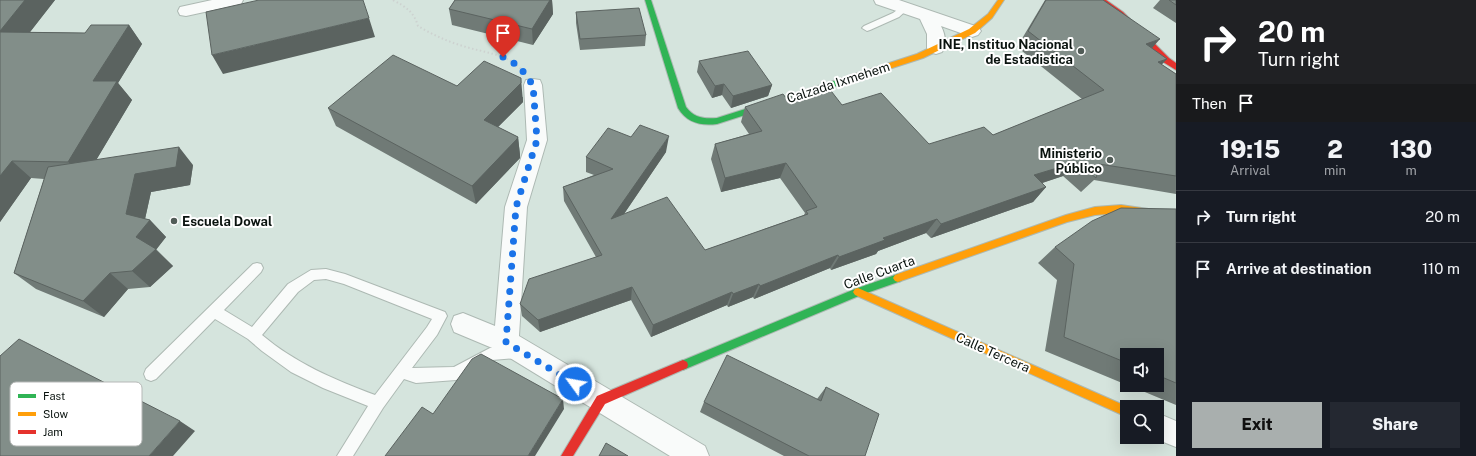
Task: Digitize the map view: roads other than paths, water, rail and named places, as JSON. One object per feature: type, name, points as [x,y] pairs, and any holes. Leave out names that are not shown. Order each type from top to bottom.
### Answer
[{"type":"street","points":[[186,11],[235,0]]},
{"type":"street","name":"Calzada Ixmehem","points":[[648,0],[682,108],[689,118],[702,123],[717,121],[920,56],[972,31],[990,16],[1001,0]]},
{"type":"street","points":[[882,0],[972,31]]},
{"type":"street","points":[[1102,0],[1121,14],[1166,60],[1176,67]]},
{"type":"street","points":[[927,15],[936,34],[936,48]]},
{"type":"street","points":[[515,347],[516,207],[537,140],[533,85]]},
{"type":"street","name":"Calle Cuarta","points":[[600,400],[858,292],[1066,219],[1095,210],[1121,209],[1176,217]]},
{"type":"street","name":"Calle Tercera","points":[[858,292],[1120,409]]},
{"type":"street","points":[[452,320],[515,347],[600,400],[695,456]]},
{"type":"street","points":[[567,456],[600,400]]},
{"type":"street","points":[[1164,429],[1176,434]]},
{"type":"lane","points":[[867,28],[896,15],[904,8]]},
{"type":"lane","points":[[151,374],[258,268]]},
{"type":"lane","points":[[253,336],[293,288],[311,275],[326,274],[345,278],[452,320]]},
{"type":"lane","points":[[214,311],[253,336],[266,348],[286,362],[333,387],[378,404]]},
{"type":"lane","points":[[344,456],[378,404],[432,331],[452,320]]},
{"type":"lane","points":[[401,372],[416,376],[456,373],[490,354],[515,347]]},
{"type":"place","name":"INE, Instituo Nacional de Estadistica","points":[[1081,51]]},
{"type":"place","name":"Ministerio Público","points":[[1110,160]]},
{"type":"place","name":"Escuela Dowal","points":[[174,221]]}]
